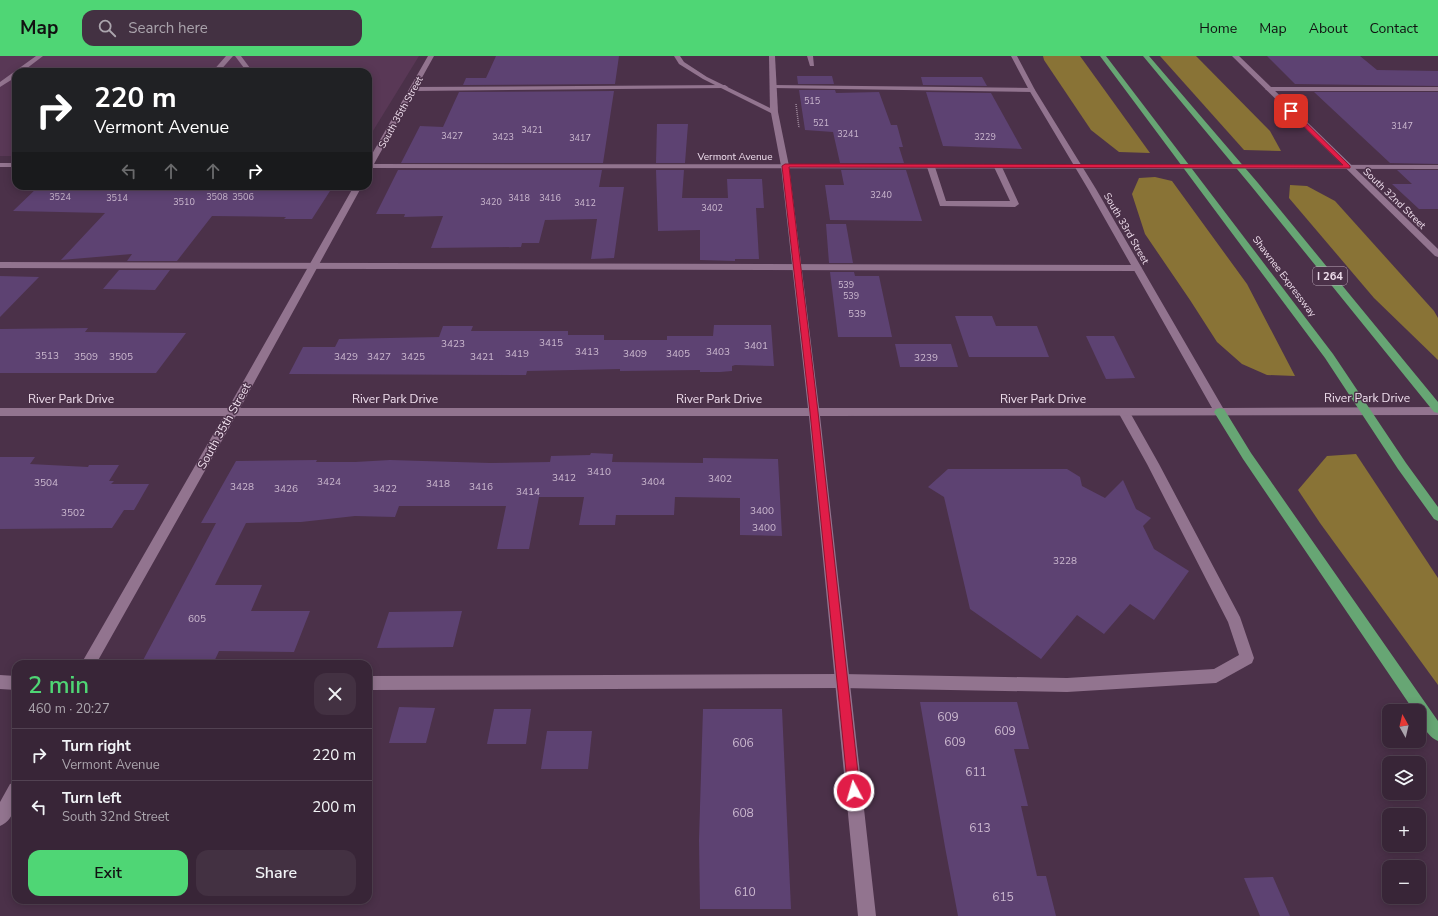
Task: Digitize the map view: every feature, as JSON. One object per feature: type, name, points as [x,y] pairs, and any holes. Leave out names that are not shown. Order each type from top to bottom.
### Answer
[{"type":"highway","name":"Shawnee Expressway","points":[[1103,56],[1329,356],[1402,466],[1438,516]]},
{"type":"highway","name":"I 264","points":[[1146,56],[1255,185],[1405,367],[1438,410]]},
{"type":"highway","points":[[1220,412],[1252,462],[1438,734]]},
{"type":"street","points":[[24,68],[40,56]]},
{"type":"street","points":[[219,68],[230,56]]},
{"type":"street","points":[[238,56],[247,68]]},
{"type":"street","name":"South 35th Street","points":[[372,159],[431,56]]},
{"type":"street","points":[[677,56],[681,64],[705,78],[774,112]]},
{"type":"street","points":[[772,56],[774,112],[785,166],[814,412],[867,916]]},
{"type":"street","points":[[810,56],[812,65]]},
{"type":"street","name":"South 32nd Street","points":[[1234,56],[1438,254]]},
{"type":"street","name":"South 33rd Street","points":[[1015,57],[1032,90],[1220,412]]},
{"type":"street","points":[[0,85],[12,77]]},
{"type":"street","points":[[413,88],[725,87]]},
{"type":"street","points":[[774,87],[1032,90]]},
{"type":"street","points":[[1268,89],[1438,89]]},
{"type":"street","points":[[0,165],[12,165]]},
{"type":"street","name":"Vermont Avenue","points":[[372,166],[1438,167]]},
{"type":"street","points":[[931,166],[943,204],[1014,204],[998,167]]},
{"type":"street","name":"South 35th Street","points":[[90,660],[232,412],[356,190]]},
{"type":"street","points":[[0,265],[1137,268]]},
{"type":"street","name":"River Park Drive","points":[[0,412],[1220,412],[1438,410]]},
{"type":"street","points":[[372,682],[842,681],[1067,685],[1216,676],[1247,658],[1235,621],[1153,464],[1124,412]]},
{"type":"street","points":[[0,682],[12,683]]},
{"type":"street","points":[[0,818],[12,797]]},
{"type":"shaded area","points":[[0,56],[419,56],[372,132],[372,68],[12,68],[12,156],[0,156]]},
{"type":"shaded area","points":[[1043,56],[1080,56],[1150,153],[1119,152],[1091,130],[1044,60]]},
{"type":"shaded area","points":[[1160,56],[1196,56],[1270,131],[1281,151],[1244,150]]},
{"type":"shaded area","points":[[1155,177],[1172,181],[1247,284],[1295,376],[1267,375],[1242,364],[1217,342],[1145,234],[1132,194],[1139,178]]},
{"type":"shaded area","points":[[1290,185],[1307,186],[1335,201],[1434,311],[1438,318],[1438,360],[1374,298],[1289,198]]},
{"type":"shaded area","points":[[1356,454],[1438,578],[1438,685],[1320,523],[1298,490],[1327,456]]},
{"type":"building","points":[[496,56],[619,56],[615,84],[463,85],[466,78],[486,78]]},
{"type":"building","points":[[1267,56],[1360,56],[1377,70],[1438,71],[1438,86],[1295,84]]},
{"type":"building","points":[[797,76],[832,76],[834,84],[798,84]]},
{"type":"building","points":[[921,77],[982,77],[987,86],[923,85]]},
{"type":"building","points":[[799,90],[835,90],[836,93],[879,92],[891,125],[897,125],[903,147],[899,147],[904,163],[840,163],[833,132],[805,130]]},
{"type":"building","points":[[614,91],[603,163],[401,163],[420,126],[443,127],[459,92]]},
{"type":"building","points":[[926,92],[991,93],[1022,149],[943,146]]},
{"type":"building","points":[[1314,92],[1438,92],[1438,164],[1390,163]]},
{"type":"building","points":[[657,124],[688,124],[685,163],[656,163]]},
{"type":"building","points":[[398,170],[602,170],[599,187],[624,187],[614,258],[591,259],[597,219],[545,220],[539,243],[522,243],[521,247],[431,248],[443,216],[404,217],[405,214],[376,214]]},
{"type":"building","points":[[656,170],[684,170],[682,198],[728,198],[727,179],[762,179],[764,208],[756,208],[759,259],[735,259],[735,261],[700,260],[700,230],[658,231]]},
{"type":"building","points":[[841,170],[906,170],[922,221],[830,220],[825,185],[844,185]]},
{"type":"building","points":[[1397,170],[1438,170],[1438,209],[1419,209],[1392,184],[1412,184]]},
{"type":"building","points":[[35,190],[330,191],[312,219],[284,219],[286,217],[212,216],[177,261],[127,261],[132,254],[61,260],[105,213],[13,211]]},
{"type":"building","points":[[826,224],[846,224],[853,263],[829,263]]},
{"type":"building","points":[[119,270],[170,270],[155,290],[103,289]]},
{"type":"building","points":[[830,272],[854,272],[855,276],[879,276],[892,337],[838,337]]},
{"type":"building","points":[[0,276],[39,277],[0,317]]},
{"type":"building","points":[[955,316],[992,316],[996,326],[1037,326],[1049,357],[969,357]]},
{"type":"building","points":[[714,325],[771,325],[774,366],[735,365],[732,366],[732,371],[720,372],[700,372],[700,370],[620,371],[620,369],[527,371],[526,375],[289,374],[303,347],[335,347],[339,339],[439,337],[443,326],[473,326],[471,331],[568,331],[568,335],[604,335],[604,340],[667,340],[667,336],[713,336]]},
{"type":"building","points":[[88,328],[85,332],[186,333],[156,373],[0,373],[0,329]]},
{"type":"building","points":[[1086,336],[1114,336],[1135,378],[1106,379]]},
{"type":"building","points":[[895,344],[951,344],[958,367],[900,367]]},
{"type":"building","points":[[591,453],[613,454],[612,462],[703,463],[703,458],[778,459],[782,536],[740,535],[740,498],[675,497],[674,515],[616,515],[615,525],[579,525],[584,497],[539,497],[529,549],[497,549],[506,506],[399,506],[395,517],[355,516],[301,522],[246,523],[215,585],[262,585],[251,611],[310,611],[294,652],[219,651],[215,660],[143,660],[216,523],[201,523],[236,461],[317,460],[316,462],[355,462],[390,460],[490,463],[550,462],[551,456],[590,455]]},
{"type":"building","points":[[0,457],[35,457],[30,464],[88,467],[89,465],[119,465],[109,481],[114,481],[111,484],[149,484],[134,510],[124,510],[112,528],[0,529]]},
{"type":"building","points":[[948,469],[1067,469],[1080,477],[1082,486],[1105,498],[1123,480],[1136,509],[1151,518],[1143,526],[1154,549],[1189,571],[1154,620],[1130,604],[1104,634],[1077,615],[1041,659],[970,609],[944,497],[928,487]]},
{"type":"building","points":[[462,611],[453,647],[377,648],[389,612]]},
{"type":"building","points":[[920,702],[1017,702],[1029,749],[1014,749],[1028,806],[1021,806],[1037,876],[1046,876],[1056,916],[958,916]]},
{"type":"building","points":[[399,707],[435,708],[426,743],[389,743]]},
{"type":"building","points":[[494,709],[531,709],[526,744],[487,744]]},
{"type":"building","points":[[703,709],[782,709],[791,909],[700,909],[699,840]]},
{"type":"building","points":[[547,731],[592,731],[588,769],[541,769]]},
{"type":"building","points":[[1273,877],[1290,916],[1260,916],[1244,878]]},
{"type":"route","points":[[854,791],[814,412],[785,166],[1348,167],[1291,111]]}]
